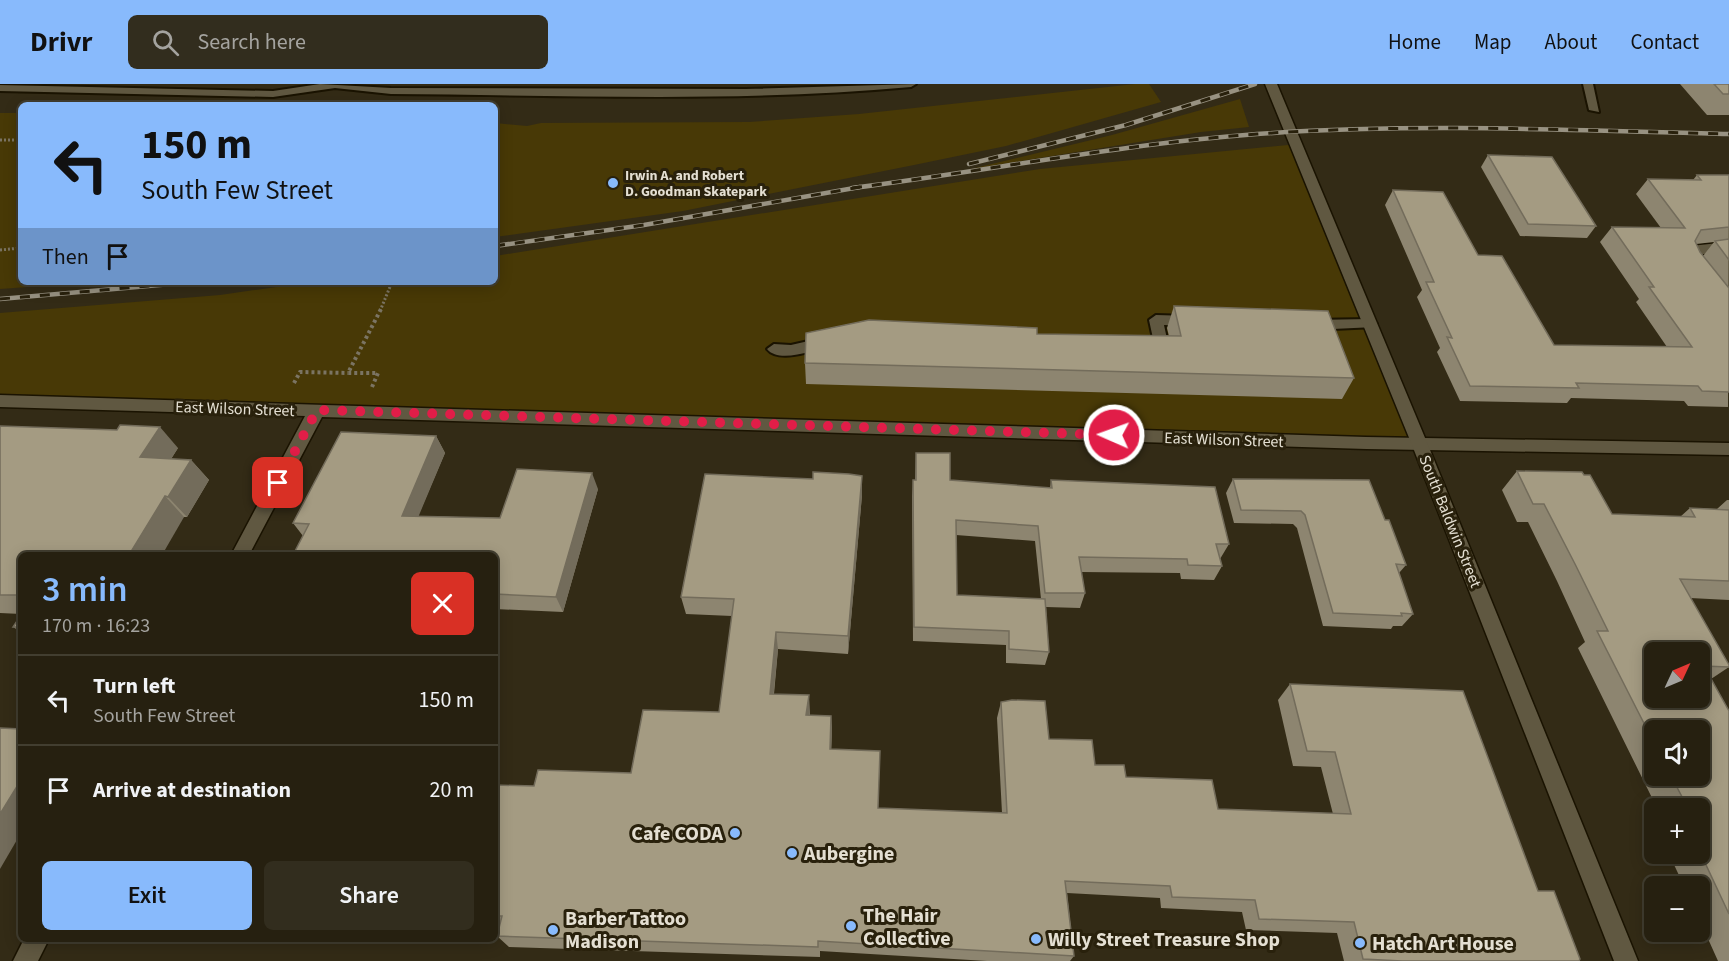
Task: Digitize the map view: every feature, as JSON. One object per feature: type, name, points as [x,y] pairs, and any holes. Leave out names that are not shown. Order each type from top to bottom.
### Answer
[{"type":"street","name":"South Baldwin Street","points":[[1271,84],[1420,445],[1626,961]]},
{"type":"street","points":[[1729,246],[1695,249],[1692,255],[1694,263],[1729,308]]},
{"type":"street","name":"East Wilson Street","points":[[0,401],[1420,445],[1729,448]]},
{"type":"street","points":[[242,552],[317,410]]},
{"type":"street","points":[[25,961],[35,942]]},
{"type":"lane","points":[[0,88],[273,94],[340,85],[391,91],[746,92],[856,90],[911,84]]},
{"type":"lane","points":[[1588,84],[1595,110]]},
{"type":"lane","points":[[1139,347],[1162,348],[1156,320],[1204,321]]},
{"type":"lane","points":[[1300,324],[1370,324]]},
{"type":"lane","points":[[774,348],[790,350],[839,340]]},
{"type":"path","points":[[0,140],[18,140]]},
{"type":"path","points":[[0,250],[18,248]]},
{"type":"path","points":[[348,373],[391,285]]},
{"type":"path","points":[[293,386],[300,372],[378,373],[372,388]]},
{"type":"shaded area","points":[[1135,84],[1149,84],[1161,102],[1006,146],[914,165],[683,211],[498,237],[498,123],[527,126],[541,123],[749,122],[859,114]]},
{"type":"shaded area","points":[[1240,99],[1249,127],[1201,132],[971,169],[1112,135]]},
{"type":"shaded area","points":[[0,113],[18,113],[18,285],[56,285],[0,289]]},
{"type":"shaded area","points":[[1298,144],[1420,445],[0,401],[0,313],[220,295],[290,285],[498,285],[498,256],[1040,169]]},
{"type":"building","points":[[1714,84],[1729,84],[1729,94],[1723,94]]},
{"type":"building","points":[[1488,155],[1552,157],[1596,226],[1528,224]]},
{"type":"building","points":[[1697,175],[1729,175],[1729,227],[1701,230],[1695,241],[1700,252],[1729,288],[1729,392],[1702,391],[1698,386],[1576,383],[1579,388],[1470,386],[1447,337],[1452,338],[1426,282],[1434,282],[1393,190],[1443,192],[1478,255],[1502,256],[1554,345],[1692,347],[1649,287],[1654,287],[1612,227],[1685,228],[1648,179],[1701,180]]},
{"type":"building","points":[[1729,239],[1729,260],[1715,241]]},
{"type":"building","points":[[1174,306],[1328,311],[1354,378],[805,363],[806,333],[869,320],[1037,328],[1037,334],[1181,336]]},
{"type":"building","points":[[120,425],[160,427],[140,457],[191,460],[168,497],[165,496],[131,552],[18,552],[18,595],[0,595],[0,426],[117,430]]},
{"type":"building","points":[[341,432],[436,436],[402,516],[500,518],[517,469],[592,473],[556,597],[498,594],[498,552],[295,552],[309,524],[293,523]]},
{"type":"building","points":[[916,453],[950,453],[950,480],[1052,488],[1051,480],[1215,487],[1229,544],[1216,544],[1222,566],[1188,565],[1187,559],[1079,557],[1085,593],[1045,593],[1038,526],[956,520],[957,595],[1045,599],[1049,652],[1009,649],[1009,631],[914,627],[913,480],[916,480]]},
{"type":"building","points":[[1517,471],[1582,472],[1584,475],[1590,475],[1612,514],[1695,517],[1690,508],[1729,510],[1729,581],[1680,579],[1729,667],[1710,666],[1710,642],[1644,642],[1644,708],[1710,708],[1710,677],[1729,711],[1729,914],[1706,864],[1710,864],[1710,798],[1683,798],[1676,786],[1710,786],[1710,720],[1644,720],[1644,723],[1597,631],[1608,631],[1544,504],[1533,504]]},
{"type":"building","points":[[813,472],[862,476],[848,636],[776,632],[770,694],[809,695],[806,715],[831,716],[830,749],[880,751],[878,808],[1007,813],[1001,702],[1012,700],[1045,701],[1049,739],[1092,740],[1095,765],[1124,765],[1126,777],[1212,780],[1218,809],[1351,814],[1335,752],[1307,751],[1290,684],[1463,691],[1538,891],[1554,891],[1579,961],[1363,959],[1354,922],[1259,919],[1255,900],[1172,897],[1170,886],[1065,881],[1074,956],[818,941],[818,947],[498,936],[502,916],[498,916],[498,785],[534,786],[538,770],[631,773],[643,710],[719,712],[734,599],[681,597],[705,474],[813,479]]},
{"type":"building","points":[[1233,479],[1369,480],[1385,520],[1389,520],[1406,565],[1396,564],[1413,614],[1401,613],[1402,616],[1333,613],[1305,515],[1301,511],[1241,510]]},
{"type":"building","points":[[0,728],[18,729],[18,785],[0,814]]},
{"type":"railway","points":[[969,164],[1126,125],[1255,84]]},
{"type":"railway","points":[[852,188],[1155,144],[1257,134],[1434,128],[1729,134]]},
{"type":"railway","points":[[498,246],[644,225],[860,187]]},
{"type":"railway","points":[[0,299],[160,285]]},
{"type":"place","name":"Irwin A. and Robert D. Goodman Skatepark","points":[[613,183]]},
{"type":"place","name":"Cafe CODA","points":[[735,833]]},
{"type":"place","name":"Aubergine","points":[[792,853]]},
{"type":"place","name":"The Hair Collective","points":[[851,926]]},
{"type":"place","name":"Barber Tattoo Madison","points":[[553,930]]},
{"type":"place","name":"Willy Street Treasure Shop","points":[[1036,939]]},
{"type":"place","name":"Hatch Art House","points":[[1360,943]]},
{"type":"route","points":[[278,483],[317,410],[1114,435]]}]
